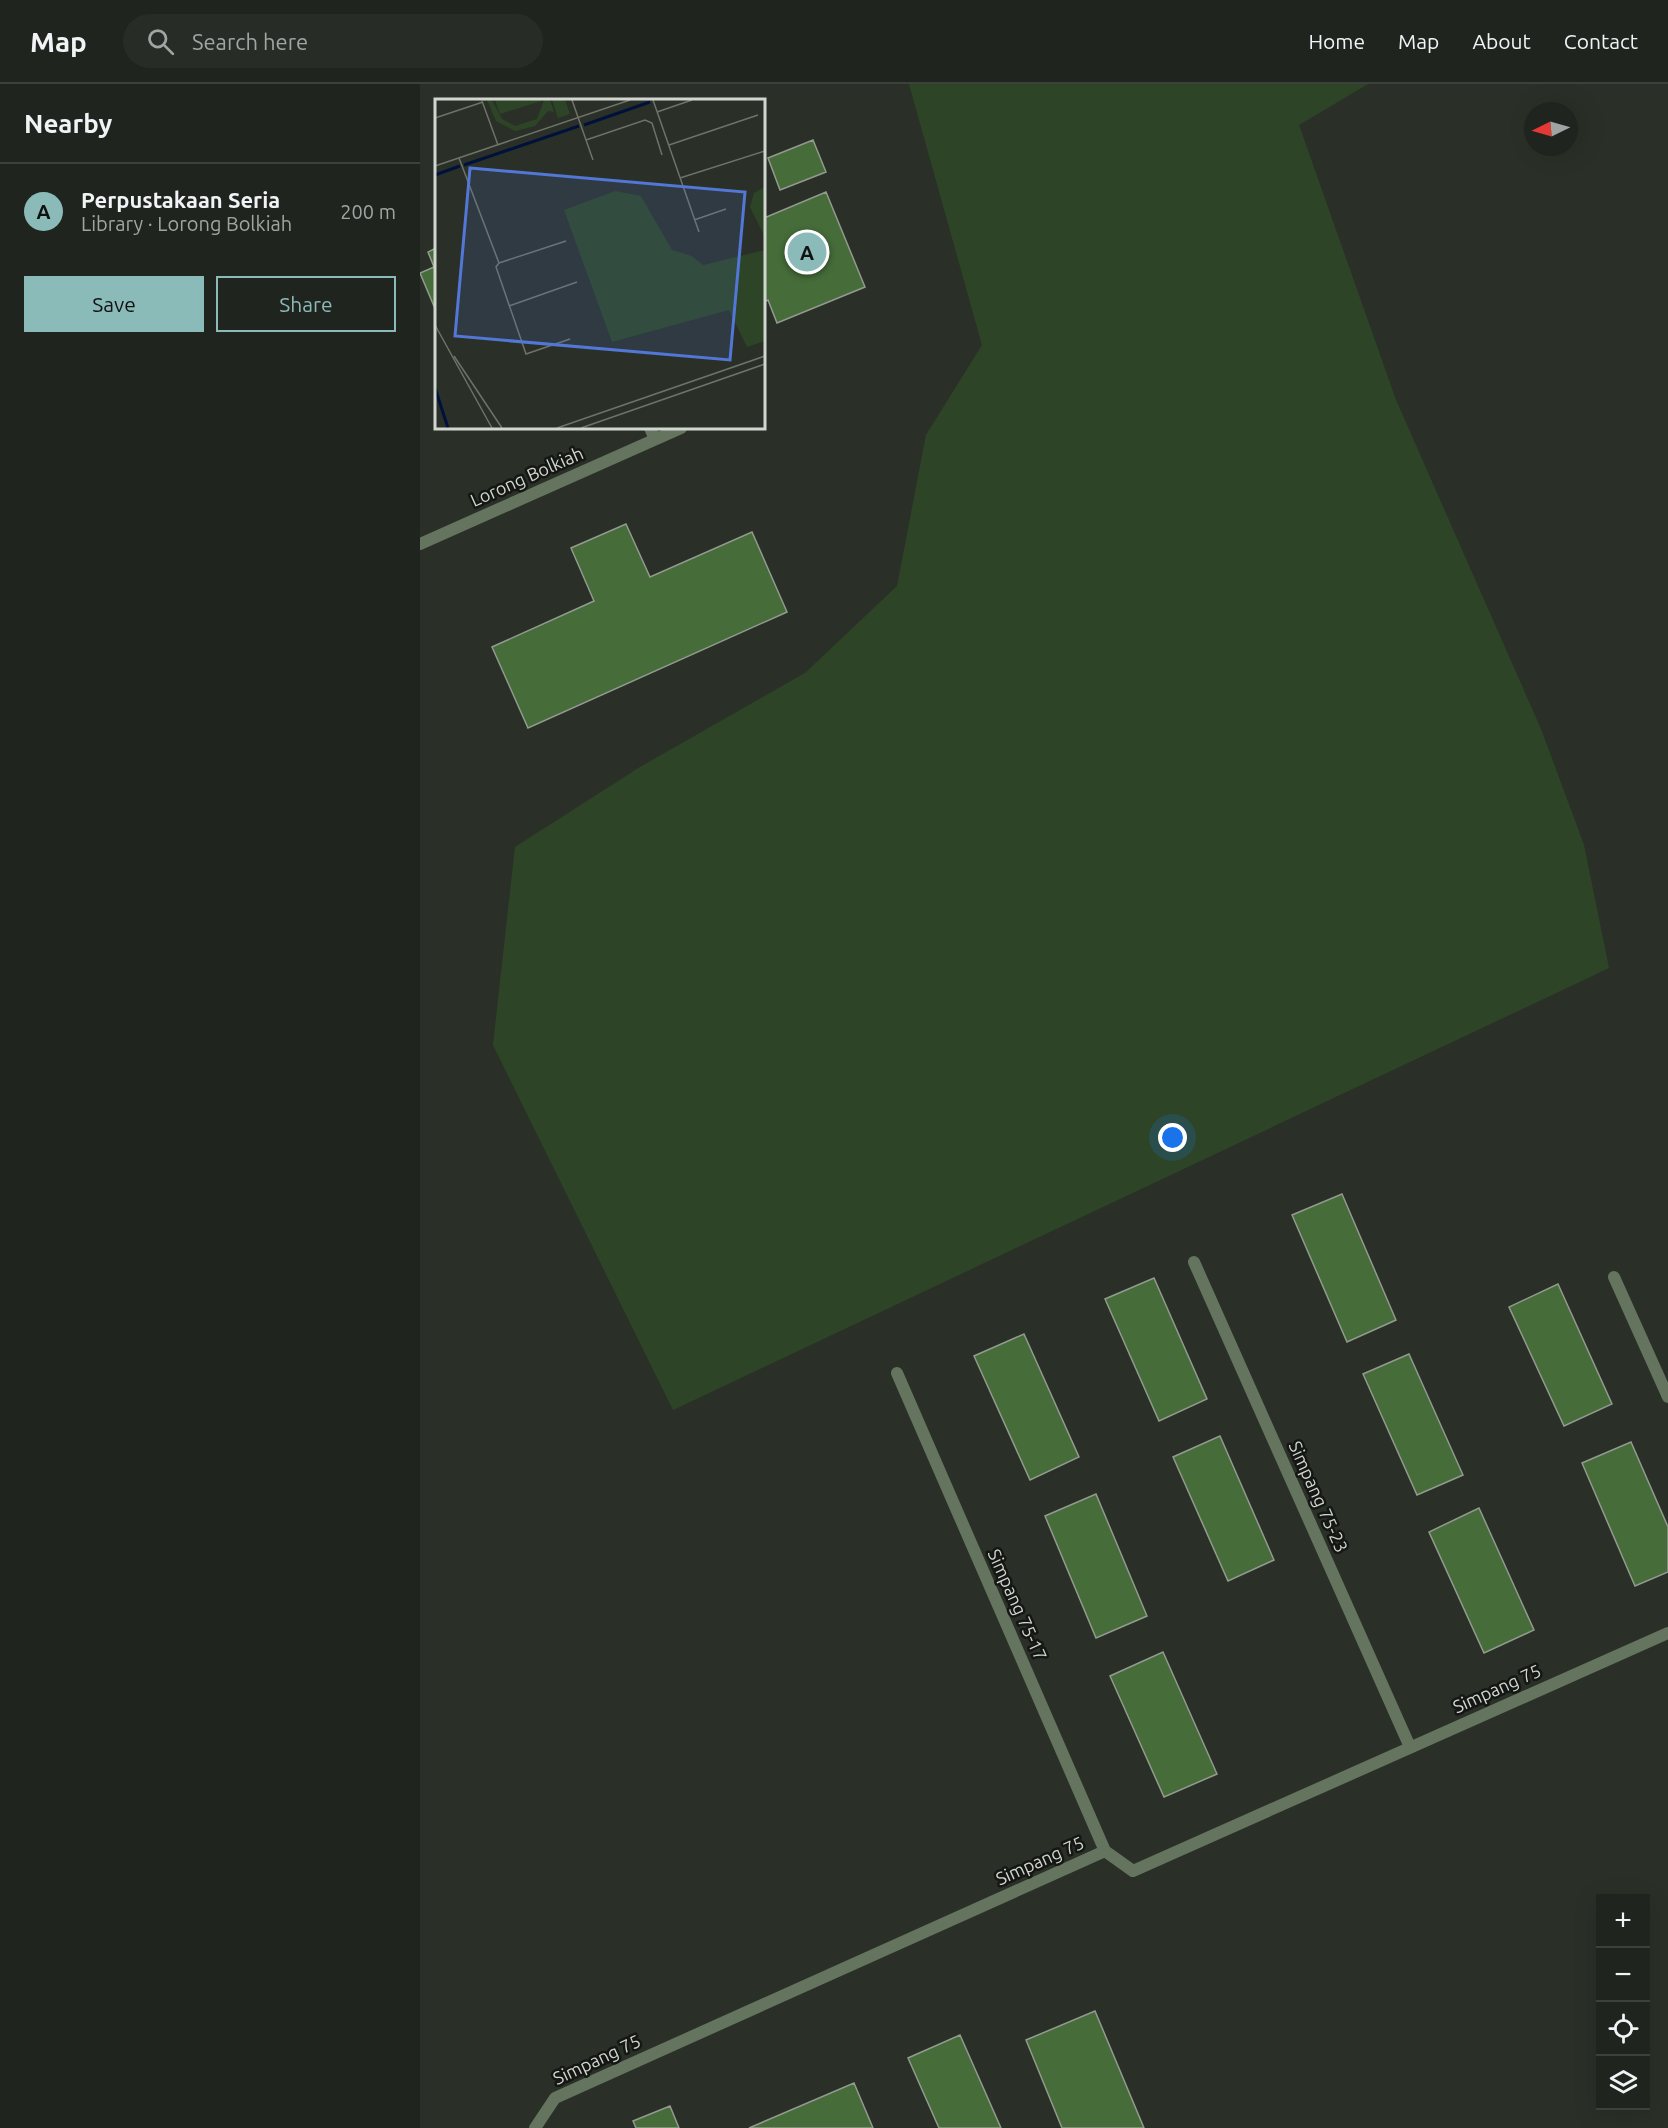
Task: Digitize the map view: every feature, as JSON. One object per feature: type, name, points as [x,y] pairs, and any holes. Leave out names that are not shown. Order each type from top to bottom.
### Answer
[{"type":"street","name":"Lorong Bolkiah","points":[[420,544],[653,433],[675,429]]},
{"type":"street","name":"Simpang 75-23","points":[[1194,1262],[1410,1747]]},
{"type":"street","points":[[1614,1277],[1668,1397]]},
{"type":"street","name":"Simpang 75-17","points":[[897,1372],[1105,1851]]},
{"type":"street","name":"Simpang 75","points":[[535,2128],[555,2098],[1105,1851],[1133,1871],[1668,1633]]},
{"type":"green space","points":[[909,84],[1368,84],[1299,125],[1396,400],[1541,729],[1584,845],[1609,968],[673,1410],[493,1045],[515,847],[640,767],[805,673],[897,586],[926,435],[982,345]]},
{"type":"building","points":[[813,140],[826,172],[780,190],[768,158]]},
{"type":"building","points":[[826,192],[865,287],[777,323],[768,300],[765,302],[765,218]]},
{"type":"building","points":[[435,248],[435,309],[420,273],[434,267],[428,252]]},
{"type":"building","points":[[626,524],[650,577],[752,532],[787,612],[528,728],[492,647],[594,601],[571,548]]},
{"type":"building","points":[[1342,1194],[1396,1320],[1347,1342],[1292,1215]]},
{"type":"building","points":[[1154,1278],[1207,1399],[1159,1421],[1105,1299]]},
{"type":"building","points":[[1558,1284],[1612,1404],[1564,1426],[1509,1307]]},
{"type":"building","points":[[1024,1334],[1079,1457],[1030,1480],[974,1356]]},
{"type":"building","points":[[1409,1354],[1463,1475],[1417,1495],[1363,1374]]},
{"type":"building","points":[[1220,1436],[1274,1560],[1228,1581],[1173,1457]]},
{"type":"building","points":[[1631,1442],[1668,1527],[1668,1572],[1635,1586],[1582,1463]]},
{"type":"building","points":[[1096,1494],[1147,1616],[1096,1638],[1045,1516]]},
{"type":"building","points":[[1479,1508],[1534,1630],[1484,1653],[1429,1532]]},
{"type":"building","points":[[1163,1652],[1217,1774],[1164,1797],[1110,1676]]},
{"type":"building","points":[[1095,2011],[1144,2128],[1062,2128],[1026,2040]]},
{"type":"building","points":[[960,2035],[1001,2128],[939,2128],[908,2058]]},
{"type":"building","points":[[854,2083],[873,2128],[749,2128]]},
{"type":"building","points":[[670,2106],[679,2128],[636,2128],[633,2121]]},
{"type":"place","name":"Perpustakaan Seria","points":[[807,252]]}]
